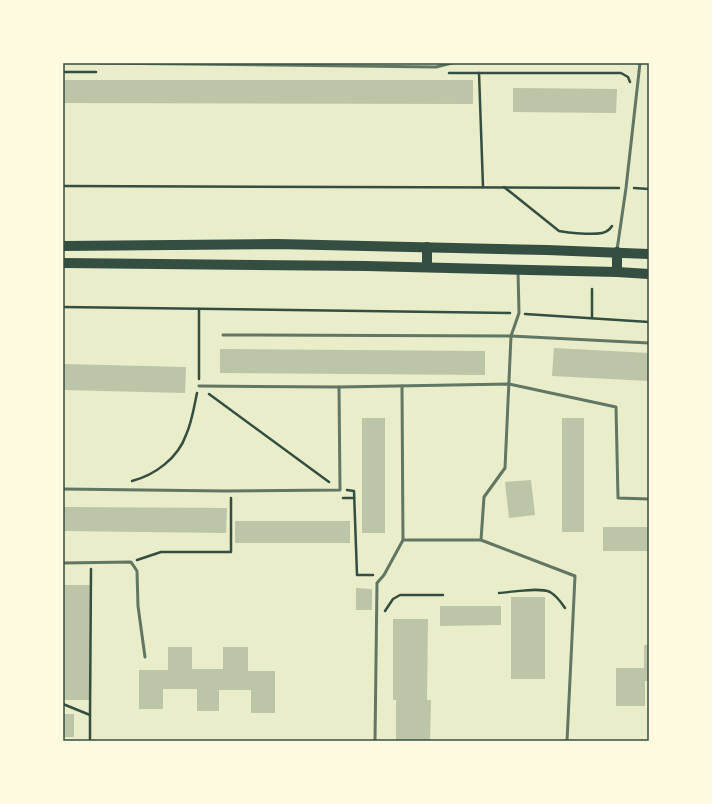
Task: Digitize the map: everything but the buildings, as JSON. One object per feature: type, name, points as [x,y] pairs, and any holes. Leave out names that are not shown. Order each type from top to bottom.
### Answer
[{"type":"main road","points":[[63,246],[277,244],[649,254]]},
{"type":"main road","points":[[426,247],[426,267]]},
{"type":"main road","points":[[617,252],[617,272]]},
{"type":"main road","points":[[63,263],[174,263],[426,267],[649,274]]},
{"type":"lane","points":[[98,63],[436,67],[452,63]]},
{"type":"lane","points":[[617,252],[626,188],[640,63]]},
{"type":"lane","points":[[481,540],[484,497],[505,468],[511,336],[519,314],[518,270]]},
{"type":"lane","points":[[223,335],[511,336],[649,343]]},
{"type":"lane","points":[[199,386],[340,387],[509,384],[616,408],[618,498],[649,499]]},
{"type":"lane","points":[[375,741],[377,583],[384,576],[403,540],[402,386]]},
{"type":"lane","points":[[63,489],[225,491],[340,490],[340,387]]},
{"type":"lane","points":[[403,540],[481,540],[575,576],[567,741]]},
{"type":"lane","points":[[63,563],[131,562],[137,572],[138,606],[144,657]]},
{"type":"path","points":[[483,187],[479,73],[621,73],[628,76],[630,83]]},
{"type":"path","points":[[617,194],[619,181]]},
{"type":"path","points":[[63,186],[504,187],[649,189]]},
{"type":"path","points":[[504,187],[559,231],[602,233],[608,231],[612,227],[614,221]]},
{"type":"path","points":[[592,289],[592,318]]},
{"type":"path","points":[[63,307],[519,314],[649,322]]},
{"type":"path","points":[[130,482],[145,478],[172,458],[186,436],[199,386],[199,309]]},
{"type":"path","points":[[199,386],[340,490],[354,491],[357,575],[384,576]]},
{"type":"path","points":[[131,562],[161,552],[231,552],[231,497]]},
{"type":"path","points":[[90,741],[91,563]]},
{"type":"path","points":[[499,593],[529,590],[549,592],[559,599],[568,612]]},
{"type":"path","points":[[384,614],[393,599],[400,595],[443,595]]},
{"type":"path","points":[[63,704],[90,715]]}]
